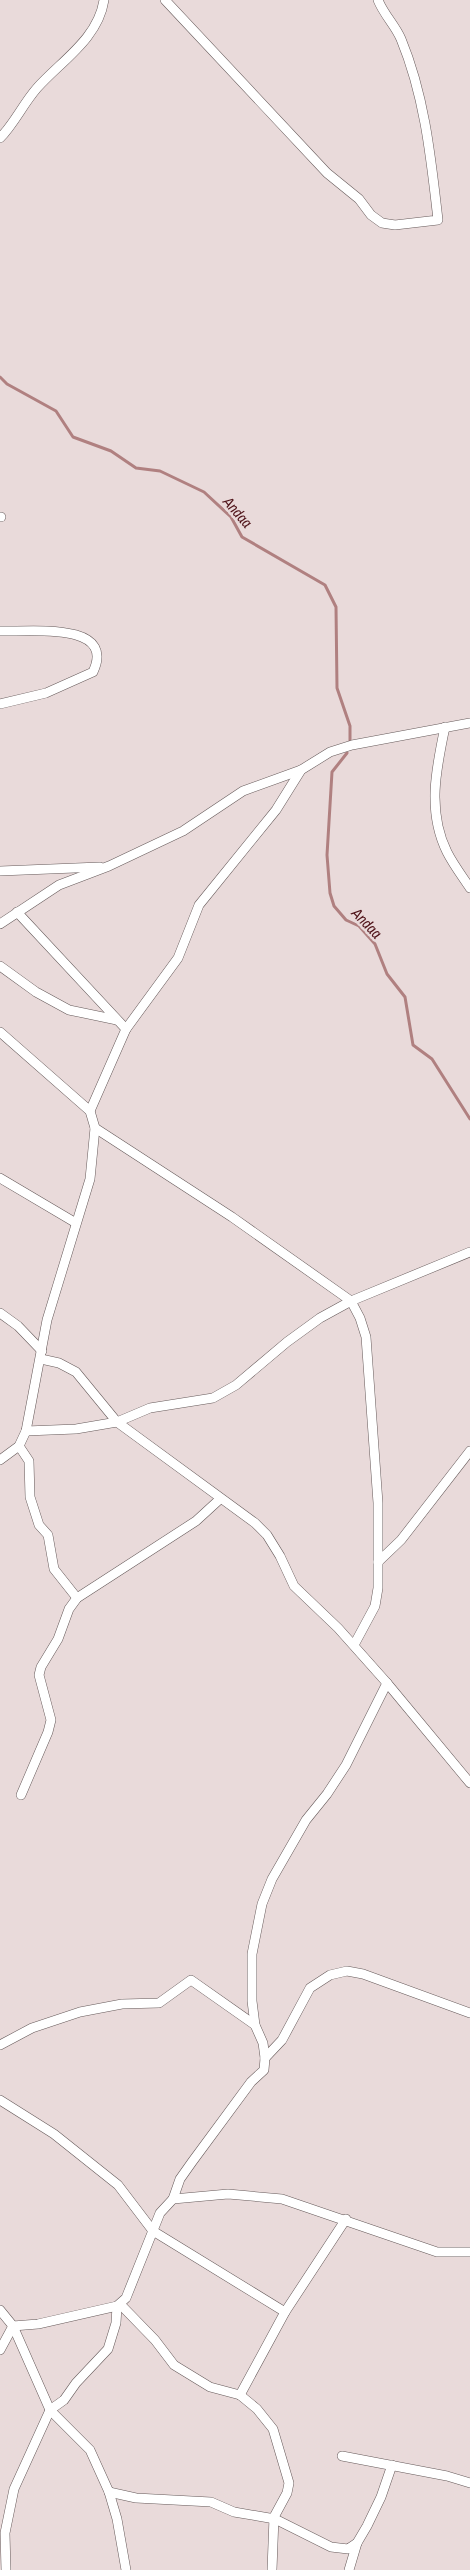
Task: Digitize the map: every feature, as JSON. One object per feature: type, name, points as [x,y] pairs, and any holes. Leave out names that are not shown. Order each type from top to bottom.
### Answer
[{"type":"street","points":[[0,138],[36,89],[79,47],[100,15],[104,0]]},
{"type":"street","points":[[165,0],[313,158],[358,198],[371,215],[382,223],[395,225],[438,220],[428,137],[421,102],[401,40],[394,26],[384,16],[378,0]]},
{"type":"street","points":[[0,631],[38,630],[73,634],[88,638],[95,644],[97,665],[94,672],[46,693],[0,704]]},
{"type":"street","points":[[0,924],[60,885],[109,866],[183,831],[243,791],[301,770],[330,752],[352,745],[470,723]]},
{"type":"street","points":[[444,727],[434,783],[437,824],[447,852],[470,888]]},
{"type":"street","points":[[90,1111],[126,1029],[178,958],[199,905],[276,810],[301,770]]},
{"type":"street","points":[[0,871],[109,866]]},
{"type":"street","points":[[17,912],[126,1029]]},
{"type":"street","points":[[0,966],[36,992],[69,1010],[117,1020]]},
{"type":"street","points":[[0,1032],[90,1111],[96,1128],[90,1179],[47,1320],[42,1355],[26,1431],[18,1446],[0,1459]]},
{"type":"street","points":[[96,1128],[232,1217],[351,1301],[360,1318],[366,1337],[378,1502],[378,1562],[375,1606],[354,1646]]},
{"type":"street","points":[[0,1178],[76,1223]]},
{"type":"street","points":[[26,1431],[76,1429],[117,1422],[150,1408],[213,1398],[236,1385],[320,1318],[351,1301],[470,1252]]},
{"type":"street","points":[[0,1313],[18,1326],[42,1355],[76,1372],[117,1422],[255,1523],[267,1536],[280,1556],[294,1586],[388,1683],[470,1783]]},
{"type":"street","points":[[18,1446],[29,1461],[30,1497],[39,1525],[48,1535],[54,1569],[77,1598]]},
{"type":"street","points":[[378,1562],[401,1540],[470,1451]]},
{"type":"street","points":[[21,1795],[48,1732],[51,1720],[39,1675],[41,1667],[58,1639],[69,1609],[77,1598],[196,1521],[220,1499]]},
{"type":"street","points":[[13,2326],[38,2324],[118,2305],[126,2298],[160,2213],[173,2199],[180,2179],[246,2088],[264,2070],[263,2043],[254,2025],[252,2001],[252,1954],[262,1904],[272,1879],[306,1820],[327,1794],[346,1765],[388,1683]]},
{"type":"street","points":[[265,2058],[282,2040],[310,1988],[330,1975],[347,1971],[363,1974],[470,2012]]},
{"type":"street","points":[[0,2045],[32,2028],[80,2012],[122,2004],[159,2003],[190,1980],[254,2025]]},
{"type":"street","points":[[0,2100],[54,2134],[118,2185],[153,2230],[284,2312]]},
{"type":"street","points":[[173,2199],[228,2194],[282,2199],[346,2219],[437,2252],[470,2252]]},
{"type":"street","points":[[240,2395],[284,2312],[346,2219]]},
{"type":"street","points":[[118,2305],[155,2340],[174,2365],[210,2387],[240,2395],[257,2409],[273,2430],[289,2483],[287,2493],[275,2514],[272,2570]]},
{"type":"street","points":[[6,2570],[5,2534],[14,2489],[50,2410],[64,2400],[76,2382],[108,2349],[116,2323],[118,2305]]},
{"type":"street","points":[[0,2310],[13,2326],[50,2410],[90,2450],[109,2492],[118,2520],[126,2570]]},
{"type":"street","points":[[0,2350],[13,2326]]},
{"type":"street","points":[[342,2456],[447,2476],[470,2483]]},
{"type":"street","points":[[349,2570],[356,2543],[381,2497],[392,2465]]},
{"type":"street","points":[[109,2492],[136,2498],[212,2502],[234,2512],[275,2519],[331,2547],[348,2549],[356,2543]]},
{"type":"street","points":[[273,2530],[286,2524]]},
{"type":"waterway","name":"Andaa","points":[[0,377],[7,384],[56,411],[73,437],[111,451],[136,468],[160,471],[204,492],[231,517],[242,537],[325,585],[336,607],[337,688],[350,726],[350,741]]},
{"type":"waterway","name":"Andaa","points":[[347,753],[332,772],[327,855],[330,893],[334,906],[346,920],[359,926],[375,944],[387,974],[405,997],[413,1045],[432,1059],[470,1119]]}]
